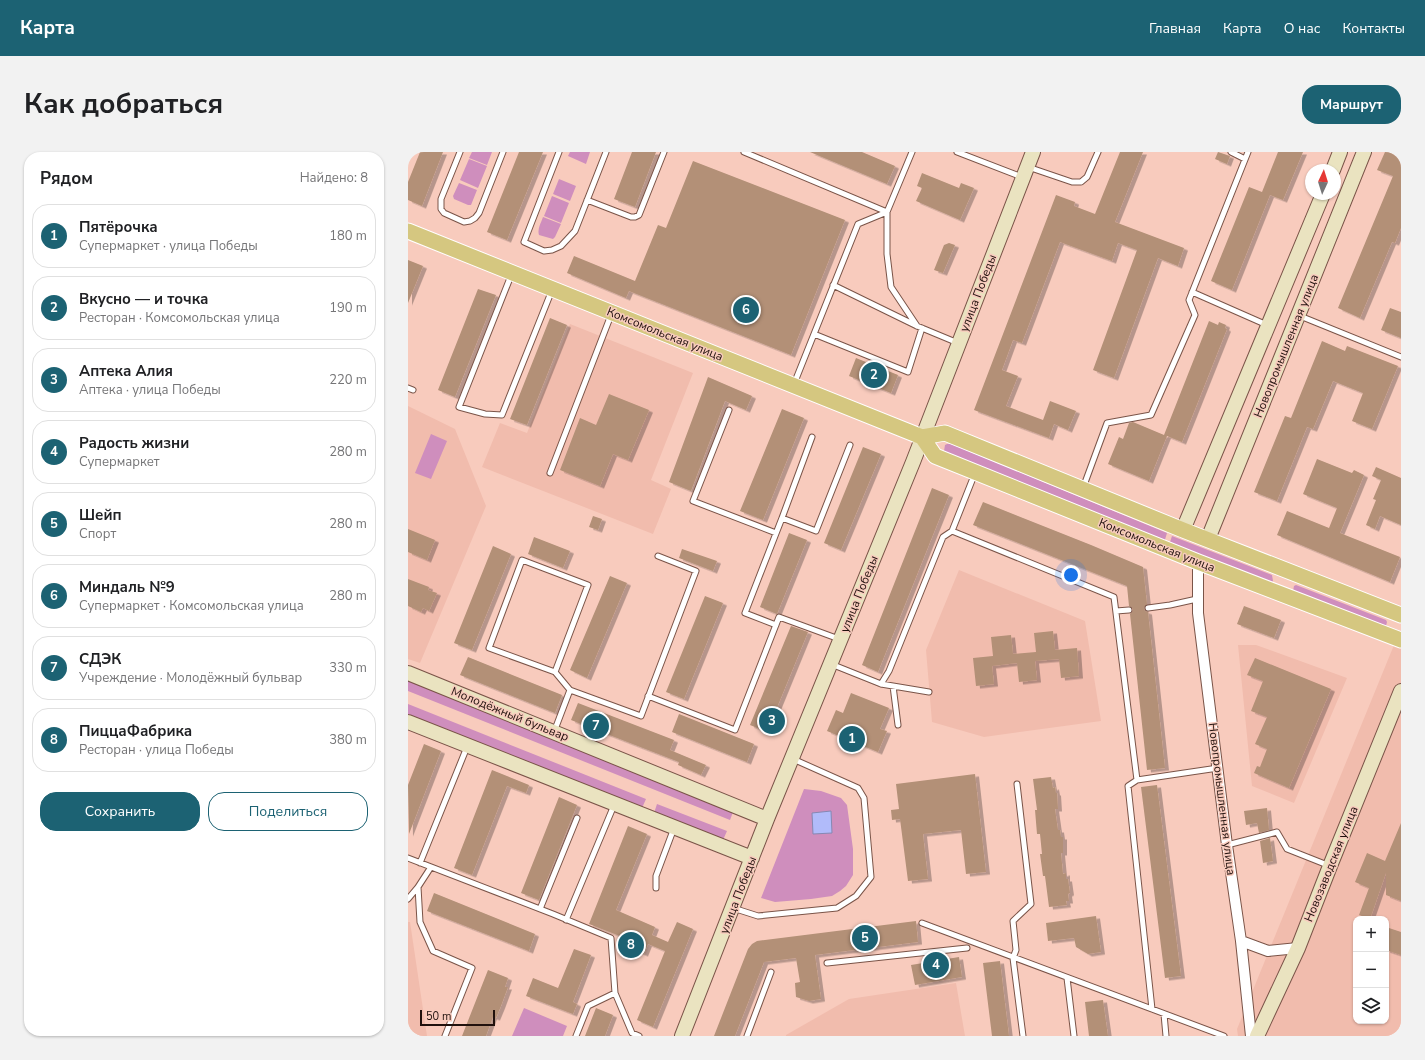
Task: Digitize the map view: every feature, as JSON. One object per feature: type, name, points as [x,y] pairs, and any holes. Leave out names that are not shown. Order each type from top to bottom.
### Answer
[{"type":"main road","name":"улица Победы","points":[[682,1036],[767,819],[922,437],[1033,152]]},
{"type":"main road","points":[[1335,164],[1340,152]]},
{"type":"main road","name":"Новопромышленная улица","points":[[1208,539],[1364,152]]},
{"type":"main road","name":"Новопромышленная улица","points":[[1183,530],[1320,200]]},
{"type":"main road","name":"Комсомольская улица","points":[[408,231],[922,437],[945,433],[1183,530],[1401,615]]},
{"type":"main road","name":"Комсомольская улица","points":[[922,437],[935,456],[1198,562],[1401,640]]},
{"type":"main road","points":[[1280,594],[1289,571]]},
{"type":"main road","name":"Молодёжный бульвар","points":[[408,673],[767,819]]},
{"type":"main road","name":"Новозаводская улица","points":[[1257,1036],[1298,948],[1401,691]]},
{"type":"main road","points":[[408,722],[752,858]]},
{"type":"street","name":"Новопромышленная улица","points":[[1198,562],[1197,599],[1227,845],[1241,941],[1251,1036]]},
{"type":"street","points":[[1241,941],[1268,951],[1298,948]]},
{"type":"lane","points":[[460,152],[440,204],[444,213],[464,222],[470,221],[479,213],[503,152]]},
{"type":"lane","points":[[559,152],[524,242],[544,250],[552,250],[561,246],[575,231],[606,152]]},
{"type":"lane","points":[[587,200],[631,217],[639,215],[664,152]]},
{"type":"lane","points":[[744,152],[887,212]]},
{"type":"lane","points":[[814,334],[908,372],[919,327],[891,287],[887,254],[887,212],[912,152]]},
{"type":"lane","points":[[957,152],[1025,172],[1072,182],[1081,182],[1087,177],[1098,152]]},
{"type":"lane","points":[[1230,152],[1245,159]]},
{"type":"lane","points":[[1083,489],[1107,423],[1151,415],[1194,315],[1189,300],[1248,152]]},
{"type":"lane","points":[[793,385],[858,224],[887,212]]},
{"type":"lane","points":[[512,273],[459,407],[485,414],[502,415],[553,289]]},
{"type":"lane","points":[[833,285],[919,327],[958,344]]},
{"type":"lane","points":[[1192,292],[1268,326]]},
{"type":"lane","points":[[550,473],[611,313]]},
{"type":"lane","points":[[1299,315],[1401,357]]},
{"type":"lane","points":[[729,410],[693,501],[776,533]]},
{"type":"lane","points":[[776,625],[745,613],[812,437]]},
{"type":"lane","points":[[782,518],[816,531],[850,445]]},
{"type":"lane","points":[[881,684],[889,671],[943,537],[952,531],[976,473]]},
{"type":"lane","points":[[952,531],[1114,597],[1137,780]]},
{"type":"lane","points":[[555,672],[588,585],[522,560],[489,648],[555,672],[570,690],[641,716],[696,571],[658,556]]},
{"type":"lane","points":[[1148,608],[1197,599]]},
{"type":"lane","points":[[1116,611],[1130,610]]},
{"type":"lane","points":[[648,696],[736,730],[779,617],[840,640]]},
{"type":"lane","points":[[830,664],[881,684],[929,692]]},
{"type":"lane","points":[[893,686],[898,725]]},
{"type":"lane","points":[[554,732],[570,690]]},
{"type":"lane","points":[[420,863],[467,745]]},
{"type":"lane","points":[[733,908],[758,916],[837,908],[856,896],[871,877],[864,798],[858,788],[792,759]]},
{"type":"lane","points":[[1152,1009],[1128,786],[1137,780],[1218,768]]},
{"type":"lane","points":[[1017,784],[1031,904],[1013,921],[1016,950],[1014,958],[1023,1036]]},
{"type":"lane","points":[[566,920],[612,810]]},
{"type":"lane","points":[[540,909],[577,818]]},
{"type":"lane","points":[[656,888],[656,876],[675,828]]},
{"type":"lane","points":[[1227,845],[1277,832],[1287,849],[1330,866]]},
{"type":"lane","points":[[408,858],[611,938],[615,993],[631,1034],[639,1036]]},
{"type":"lane","points":[[408,899],[431,867]]},
{"type":"lane","points":[[418,887],[420,922],[433,951],[472,968],[445,1036]]},
{"type":"lane","points":[[922,923],[1224,1036]]},
{"type":"lane","points":[[827,964],[968,948]]},
{"type":"lane","points":[[747,1036],[771,972]]},
{"type":"lane","points":[[1068,978],[1074,1036]]},
{"type":"lane","points":[[576,1036],[588,1006],[615,993]]},
{"type":"lane","points":[[1164,1014],[1166,1036]]},
{"type":"shaded area","points":[[472,152],[492,152],[487,165],[469,158]]},
{"type":"shaded area","points":[[570,152],[590,152],[586,164],[568,156]]},
{"type":"shaded area","points":[[469,159],[487,166],[478,188],[460,180]]},
{"type":"shaded area","points":[[559,179],[576,186],[570,201],[553,194]]},
{"type":"shaded area","points":[[459,183],[477,190],[471,205],[454,199],[453,196]]},
{"type":"shaded area","points":[[552,196],[569,203],[561,223],[544,216]]},
{"type":"shaded area","points":[[543,217],[561,224],[553,239],[539,235],[539,228]]},
{"type":"shaded area","points":[[570,324],[693,373],[651,480],[671,489],[653,534],[482,467],[500,423],[527,433]]},
{"type":"shaded area","points":[[408,406],[455,429],[486,506],[420,663],[408,659]]},
{"type":"shaded area","points":[[431,434],[447,441],[431,479],[415,473]]},
{"type":"shaded area","points":[[951,444],[1167,533],[1164,543],[944,451],[945,445]]},
{"type":"shaded area","points":[[1172,536],[1272,575],[1273,581],[1271,583],[1169,545]]},
{"type":"shaded area","points":[[959,570],[1085,621],[1101,721],[984,737],[932,722],[926,650]]},
{"type":"shaded area","points":[[1296,585],[1386,620],[1386,626],[1293,591],[1294,586]]},
{"type":"shaded area","points":[[1238,645],[1256,645],[1347,678],[1294,803],[1252,786]]},
{"type":"shaded area","points":[[1394,645],[1401,648],[1401,1036],[1238,1036],[1237,1029]]},
{"type":"shaded area","points":[[408,681],[733,812],[730,820],[408,691]]},
{"type":"shaded area","points":[[408,704],[646,799],[642,808],[408,714]]},
{"type":"shaded area","points":[[804,789],[821,791],[841,798],[847,805],[853,849],[853,875],[846,886],[832,896],[775,902],[761,898]]},
{"type":"shaded area","points":[[657,804],[727,831],[723,840],[654,813]]},
{"type":"shaded area","points":[[408,922],[410,922],[427,1036],[408,1036]]},
{"type":"shaded area","points":[[956,983],[965,1036],[786,1036],[849,999]]},
{"type":"shaded area","points":[[524,1008],[567,1026],[563,1036],[512,1036]]},
{"type":"water","points":[[831,811],[832,833],[813,834],[812,813]]},
{"type":"building","points":[[420,152],[443,152],[422,206],[408,200],[408,182]]},
{"type":"building","points":[[519,152],[543,152],[507,240],[487,232]]},
{"type":"building","points":[[632,152],[656,152],[635,207],[614,199]]},
{"type":"building","points":[[810,152],[862,152],[895,166],[887,184]]},
{"type":"building","points":[[1120,152],[1143,152],[1115,222],[1184,248],[1178,266],[1158,258],[1114,378],[1093,370],[1137,250],[1118,243],[1112,261],[1060,242],[1022,343],[1013,340],[1002,370],[1018,376],[1006,406],[1043,420],[1050,401],[1076,411],[1068,430],[1054,424],[1049,438],[974,410],[1056,195],[1075,202],[1074,206],[1095,214]]},
{"type":"building","points":[[1218,152],[1230,156],[1227,164],[1215,159]]},
{"type":"building","points":[[1278,152],[1303,152],[1283,200],[1270,195],[1232,290],[1211,281],[1249,187],[1262,192]]},
{"type":"building","points":[[1385,152],[1401,152],[1401,228],[1395,243],[1392,242],[1360,318],[1338,308],[1393,176],[1377,170]]},
{"type":"building","points":[[693,161],[845,220],[791,355],[629,291],[626,298],[567,273],[574,256],[635,281],[658,225],[666,228]]},
{"type":"building","points":[[922,173],[959,188],[961,183],[974,188],[960,220],[916,201],[922,188],[917,186]]},
{"type":"building","points":[[949,243],[955,245],[943,273],[934,270],[944,245]]},
{"type":"building","points":[[408,260],[423,266],[408,303]]},
{"type":"building","points":[[478,289],[496,295],[455,397],[438,390]]},
{"type":"building","points":[[1390,308],[1401,312],[1401,338],[1381,330]]},
{"type":"building","points":[[550,318],[567,325],[527,425],[510,419]]},
{"type":"building","points":[[1209,321],[1218,325],[1219,322],[1226,325],[1225,328],[1227,329],[1182,442],[1167,436],[1149,481],[1108,464],[1119,437],[1123,439],[1129,423],[1133,422],[1164,435]]},
{"type":"building","points":[[1322,341],[1345,351],[1347,346],[1398,366],[1372,429],[1352,421],[1363,393],[1333,381],[1313,429],[1307,427],[1277,501],[1254,492],[1285,416],[1291,418]]},
{"type":"building","points":[[856,358],[898,375],[891,393],[849,376]]},
{"type":"building","points":[[708,377],[752,396],[746,410],[725,401],[691,491],[669,482]]},
{"type":"building","points":[[609,394],[649,410],[628,460],[613,454],[600,486],[560,470],[580,418],[596,425]]},
{"type":"building","points":[[782,409],[804,418],[763,520],[740,511]]},
{"type":"building","points":[[863,447],[881,454],[841,550],[824,543]]},
{"type":"building","points":[[1317,459],[1352,473],[1354,470],[1364,475],[1340,533],[1400,557],[1390,582],[1277,535],[1287,511],[1329,528],[1337,508],[1303,494]]},
{"type":"building","points":[[1376,467],[1401,478],[1401,525],[1380,516],[1375,529],[1366,525],[1376,500],[1373,499],[1381,480],[1372,476]]},
{"type":"building","points":[[932,488],[949,495],[878,672],[862,665]]},
{"type":"building","points":[[983,502],[1143,567],[1147,604],[1144,608],[1145,611],[1148,612],[1165,768],[1147,770],[1130,614],[1133,609],[1129,606],[1127,586],[973,525]]},
{"type":"building","points":[[593,516],[602,519],[598,530],[589,527]]},
{"type":"building","points":[[408,529],[435,540],[427,560],[408,552]]},
{"type":"building","points":[[789,533],[807,540],[777,614],[760,607]]},
{"type":"building","points":[[534,537],[570,551],[563,568],[528,554]]},
{"type":"building","points":[[493,546],[511,554],[472,650],[454,643]]},
{"type":"building","points":[[682,549],[717,561],[713,571],[679,558]]},
{"type":"building","points":[[610,576],[627,583],[587,678],[570,670]]},
{"type":"building","points":[[408,579],[429,587],[428,590],[437,593],[429,611],[423,608],[421,612],[408,606]]},
{"type":"building","points":[[705,596],[723,603],[684,699],[666,692]]},
{"type":"building","points":[[1244,606],[1281,620],[1274,638],[1237,624]]},
{"type":"building","points":[[791,626],[808,632],[767,732],[750,725]]},
{"type":"building","points":[[1053,631],[1055,650],[1077,648],[1079,676],[1061,678],[1059,659],[1035,661],[1037,680],[1019,682],[1017,663],[992,666],[994,684],[976,686],[973,658],[993,656],[991,637],[1011,635],[1013,654],[1036,652],[1034,633]]},
{"type":"building","points":[[468,657],[562,695],[555,713],[460,675]]},
{"type":"building","points":[[1255,658],[1331,689],[1289,788],[1254,773],[1257,766],[1260,767],[1267,749],[1255,744],[1267,717],[1251,711],[1263,681],[1247,675]]},
{"type":"building","points":[[851,693],[889,708],[880,729],[887,731],[878,752],[827,731],[836,710],[843,713]]},
{"type":"building","points":[[578,703],[674,740],[670,750],[706,765],[701,775],[678,765],[679,762],[571,720]]},
{"type":"building","points":[[679,714],[754,744],[747,762],[672,732]]},
{"type":"building","points":[[424,744],[441,751],[409,834],[408,785]]},
{"type":"building","points":[[492,770],[529,785],[526,793],[507,786],[472,875],[454,868]]},
{"type":"building","points":[[975,774],[986,872],[966,874],[961,830],[923,834],[928,879],[908,881],[900,819],[892,820],[891,810],[899,809],[896,784]]},
{"type":"building","points":[[1051,777],[1053,788],[1055,787],[1057,793],[1058,809],[1055,809],[1058,830],[1060,830],[1061,837],[1063,837],[1063,853],[1061,853],[1063,874],[1066,873],[1070,893],[1068,894],[1069,901],[1066,901],[1067,905],[1049,907],[1045,876],[1043,876],[1040,854],[1042,854],[1040,834],[1037,834],[1035,810],[1037,810],[1033,779]]},
{"type":"building","points":[[1157,785],[1181,976],[1165,978],[1141,787]]},
{"type":"building","points":[[559,797],[577,805],[539,900],[521,893]]},
{"type":"building","points":[[1267,808],[1269,830],[1259,833],[1257,823],[1246,825],[1244,811]]},
{"type":"building","points":[[1401,823],[1401,901],[1386,895],[1386,873],[1371,916],[1359,915],[1369,888],[1355,882],[1367,853],[1385,861]]},
{"type":"building","points":[[628,826],[647,834],[616,910],[655,927],[652,935],[668,942],[677,922],[693,929],[653,1027],[637,1020],[665,951],[648,944],[644,954],[617,942],[620,936],[589,924]]},
{"type":"building","points":[[1270,838],[1273,861],[1263,863],[1260,841]]},
{"type":"building","points":[[434,893],[535,934],[529,951],[427,911]]},
{"type":"building","points":[[1096,916],[1101,952],[1088,954],[1076,947],[1074,938],[1048,941],[1046,923]]},
{"type":"building","points":[[916,921],[918,942],[815,955],[821,999],[809,1001],[796,997],[795,983],[800,982],[796,958],[764,962],[735,1036],[714,1036],[748,949],[757,941]]},
{"type":"building","points":[[1389,928],[1401,932],[1401,955],[1389,951]]},
{"type":"building","points":[[574,949],[591,955],[573,1002],[577,1004],[573,1014],[526,996],[533,978],[558,988]]},
{"type":"building","points":[[959,957],[962,977],[915,985],[911,965]]},
{"type":"building","points":[[1000,961],[1009,1036],[992,1036],[983,963]]},
{"type":"building","points":[[488,970],[508,978],[505,987],[508,987],[501,1006],[496,1018],[493,1017],[486,1036],[462,1036]]},
{"type":"building","points":[[1103,1000],[1108,1036],[1089,1036],[1085,1002]]},
{"type":"building","points":[[596,1008],[613,1015],[605,1036],[585,1036]]},
{"type":"place","name":"Миндаль №9","points":[[746,310]]},
{"type":"place","name":"Вкусно — и точка","points":[[874,375]]},
{"type":"place","name":"Аптека Алия","points":[[772,721]]},
{"type":"place","name":"СДЭК","points":[[596,726]]},
{"type":"place","name":"Пятёрочка","points":[[852,739]]},
{"type":"place","name":"Шейп","points":[[865,938]]},
{"type":"place","name":"ПиццаФабрика","points":[[631,945]]},
{"type":"place","name":"Радость жизни","points":[[936,965]]}]
